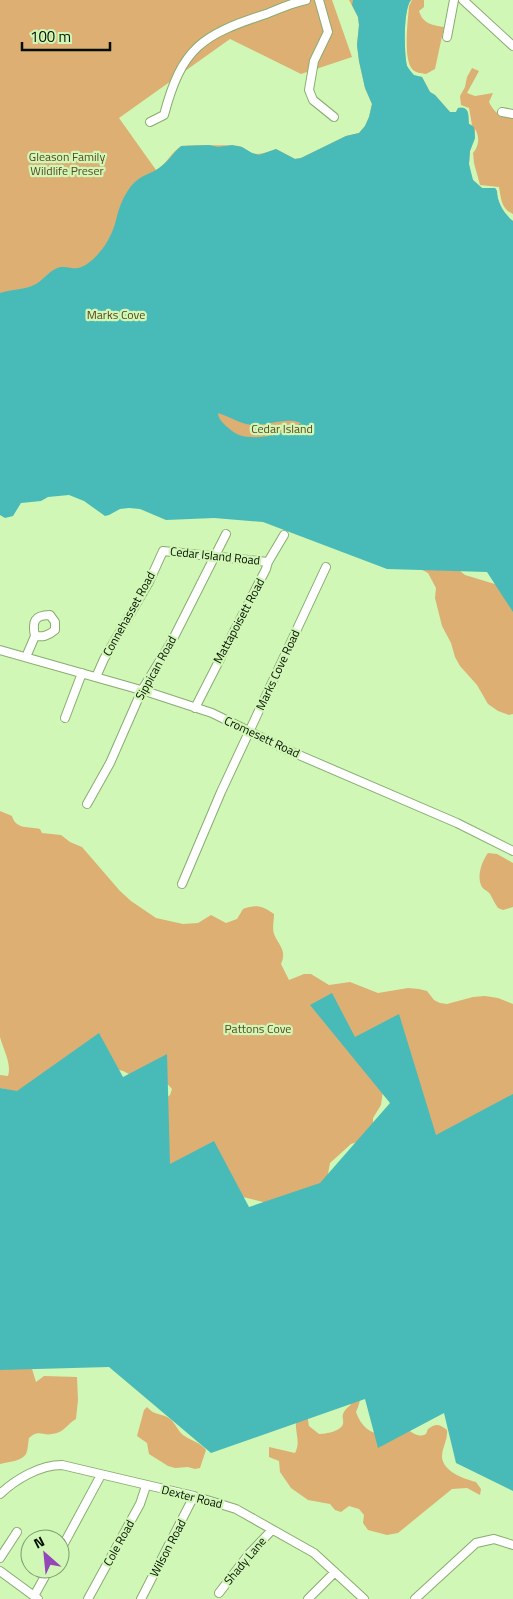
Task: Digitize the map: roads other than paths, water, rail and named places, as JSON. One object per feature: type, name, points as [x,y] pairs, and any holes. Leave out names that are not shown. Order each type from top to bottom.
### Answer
[{"type":"street","points":[[150,122],[164,115],[178,72],[201,43],[212,35],[248,19],[306,0]]},
{"type":"street","points":[[319,0],[328,32],[314,61],[309,90],[317,104],[334,117]]},
{"type":"street","points":[[447,37],[454,0]]},
{"type":"street","points":[[463,0],[513,46]]},
{"type":"street","points":[[502,112],[513,114]]},
{"type":"street","name":"Sippican Road","points":[[87,804],[110,763],[142,690],[173,639],[226,534]]},
{"type":"street","name":"Mattapoisett Road","points":[[194,708],[268,562],[284,535]]},
{"type":"street","name":"Cedar Island Road","points":[[163,551],[268,562]]},
{"type":"street","name":"Connehasset Road","points":[[96,677],[104,659],[149,582],[163,551]]},
{"type":"street","name":"Marks Cove Road","points":[[182,884],[221,792],[326,567]]},
{"type":"street","points":[[26,657],[35,636]]},
{"type":"street","name":"Cromesett Road","points":[[0,650],[142,690],[212,713],[285,749],[512,848]]},
{"type":"street","points":[[65,718],[82,673]]},
{"type":"street","name":"Dexter Road","points":[[0,1494],[28,1475],[50,1466],[62,1465],[194,1496],[236,1509],[314,1553],[364,1599]]},
{"type":"street","points":[[70,1532],[101,1474]]},
{"type":"street","name":"Cole Road","points":[[88,1599],[132,1519],[146,1486]]},
{"type":"street","name":"Wilson Road","points":[[141,1599],[194,1496]]},
{"type":"street","name":"Shady Lane","points":[[219,1592],[249,1554],[272,1530]]},
{"type":"street","points":[[0,1558],[17,1532]]},
{"type":"street","points":[[415,1599],[476,1543],[494,1539],[513,1544]]},
{"type":"street","points":[[0,1571],[36,1597],[45,1579]]},
{"type":"street","points":[[308,1599],[335,1572]]},
{"type":"water","points":[[353,0],[411,0],[408,5],[405,22],[407,66],[414,75],[422,77],[430,92],[450,112],[456,112],[458,108],[465,108],[469,124],[474,127],[475,138],[470,151],[469,164],[473,180],[482,188],[495,188],[502,207],[513,221],[513,612],[487,572],[387,569],[263,522],[214,518],[166,520],[140,509],[129,508],[120,509],[105,516],[84,501],[69,495],[21,503],[13,516],[5,518],[0,515],[0,293],[32,286],[58,268],[79,268],[92,260],[104,247],[110,236],[122,202],[129,189],[140,178],[162,166],[181,146],[209,145],[218,147],[232,145],[242,147],[259,155],[276,149],[295,159],[301,158],[346,136],[359,133],[365,126],[372,104],[365,88],[359,61],[357,45],[358,17],[352,5]],"holes":[[[218,413],[250,425],[290,421],[301,423],[280,433],[263,437],[246,437],[237,434],[226,426],[219,418]]]},
{"type":"water","points":[[332,993],[355,1037],[399,1014],[436,1135],[513,1094],[513,1491],[456,1463],[444,1413],[378,1448],[365,1399],[211,1453],[109,1367],[0,1370],[0,1088],[17,1091],[99,1033],[123,1077],[167,1054],[170,1164],[214,1141],[249,1207],[320,1183],[390,1103],[310,1005]]},
{"type":"park label","name":"Gleason Family Wildlife Preser","points":[[67,164]]},
{"type":"park label","name":"Marks Cove","points":[[116,315]]},
{"type":"park label","name":"Cedar Island","points":[[282,429]]},
{"type":"park label","name":"Pattons Cove","points":[[258,1029]]}]
